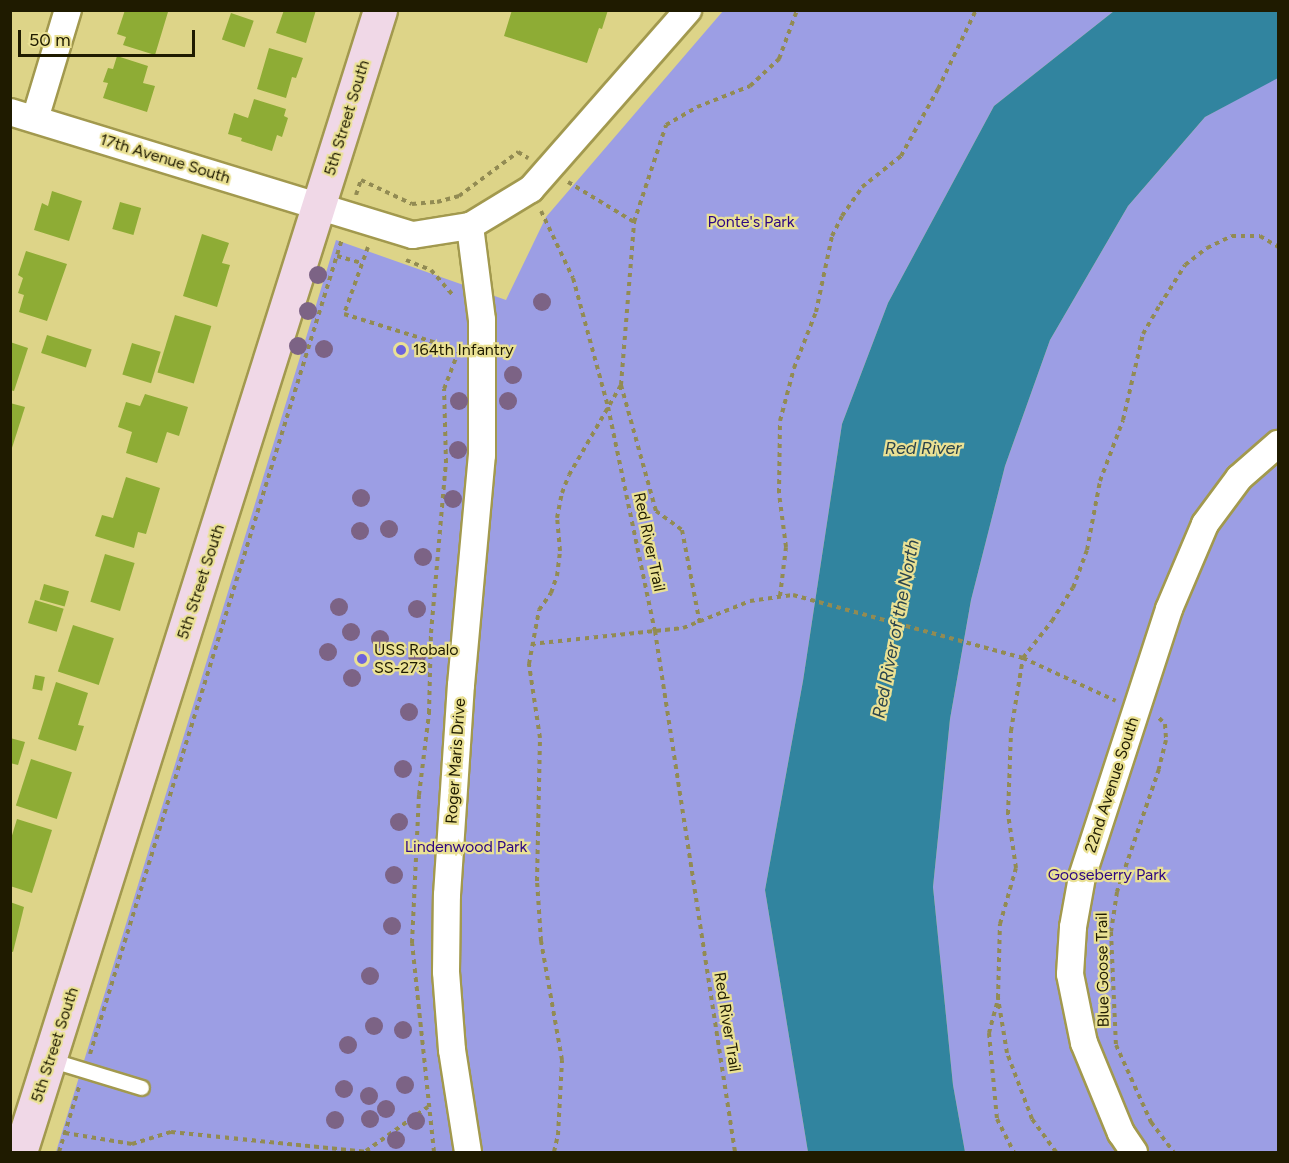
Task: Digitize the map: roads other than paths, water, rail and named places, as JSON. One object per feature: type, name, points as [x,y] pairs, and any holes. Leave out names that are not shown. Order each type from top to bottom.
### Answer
[{"type":"street","points":[[35,119],[68,10]]},
{"type":"street","name":"5th Street South","points":[[20,1152],[21,1117],[50,1060],[380,10]]},
{"type":"street","points":[[470,226],[531,189],[688,10]]},
{"type":"street","name":"17th Avenue South","points":[[10,112],[413,235],[470,226]]},
{"type":"street","name":"Roger Maris Drive","points":[[468,1152],[452,1050],[446,961],[447,895],[461,685],[482,455],[482,320],[470,226]]},
{"type":"street","name":"22nd Avenue South","points":[[1134,1152],[1121,1133],[1084,1043],[1070,974],[1073,927],[1082,877],[1169,609],[1205,524],[1239,478],[1278,444]]},
{"type":"lane","points":[[50,1060],[142,1088]]},
{"type":"water","name":"Red River","points":[[1114,11],[1278,11],[1278,78],[1205,117],[1128,206],[1050,340],[1005,466],[971,600],[950,719],[933,887],[953,1085],[965,1152],[808,1152],[765,890],[803,681],[842,424],[888,303],[994,106]]},
{"type":"place","name":"164th Infantry","points":[[401,350]]},
{"type":"place","name":"USS Robalo SS-273","points":[[362,659]]},
{"type":"park label","name":"Ponte's Park","points":[[751,222]]},
{"type":"park label","name":"Lindenwood Park","points":[[466,847]]},
{"type":"park label","name":"Gooseberry Park","points":[[1107,875]]},
{"type":"water label","name":"Red River of the North","points":[[896,629]]}]
